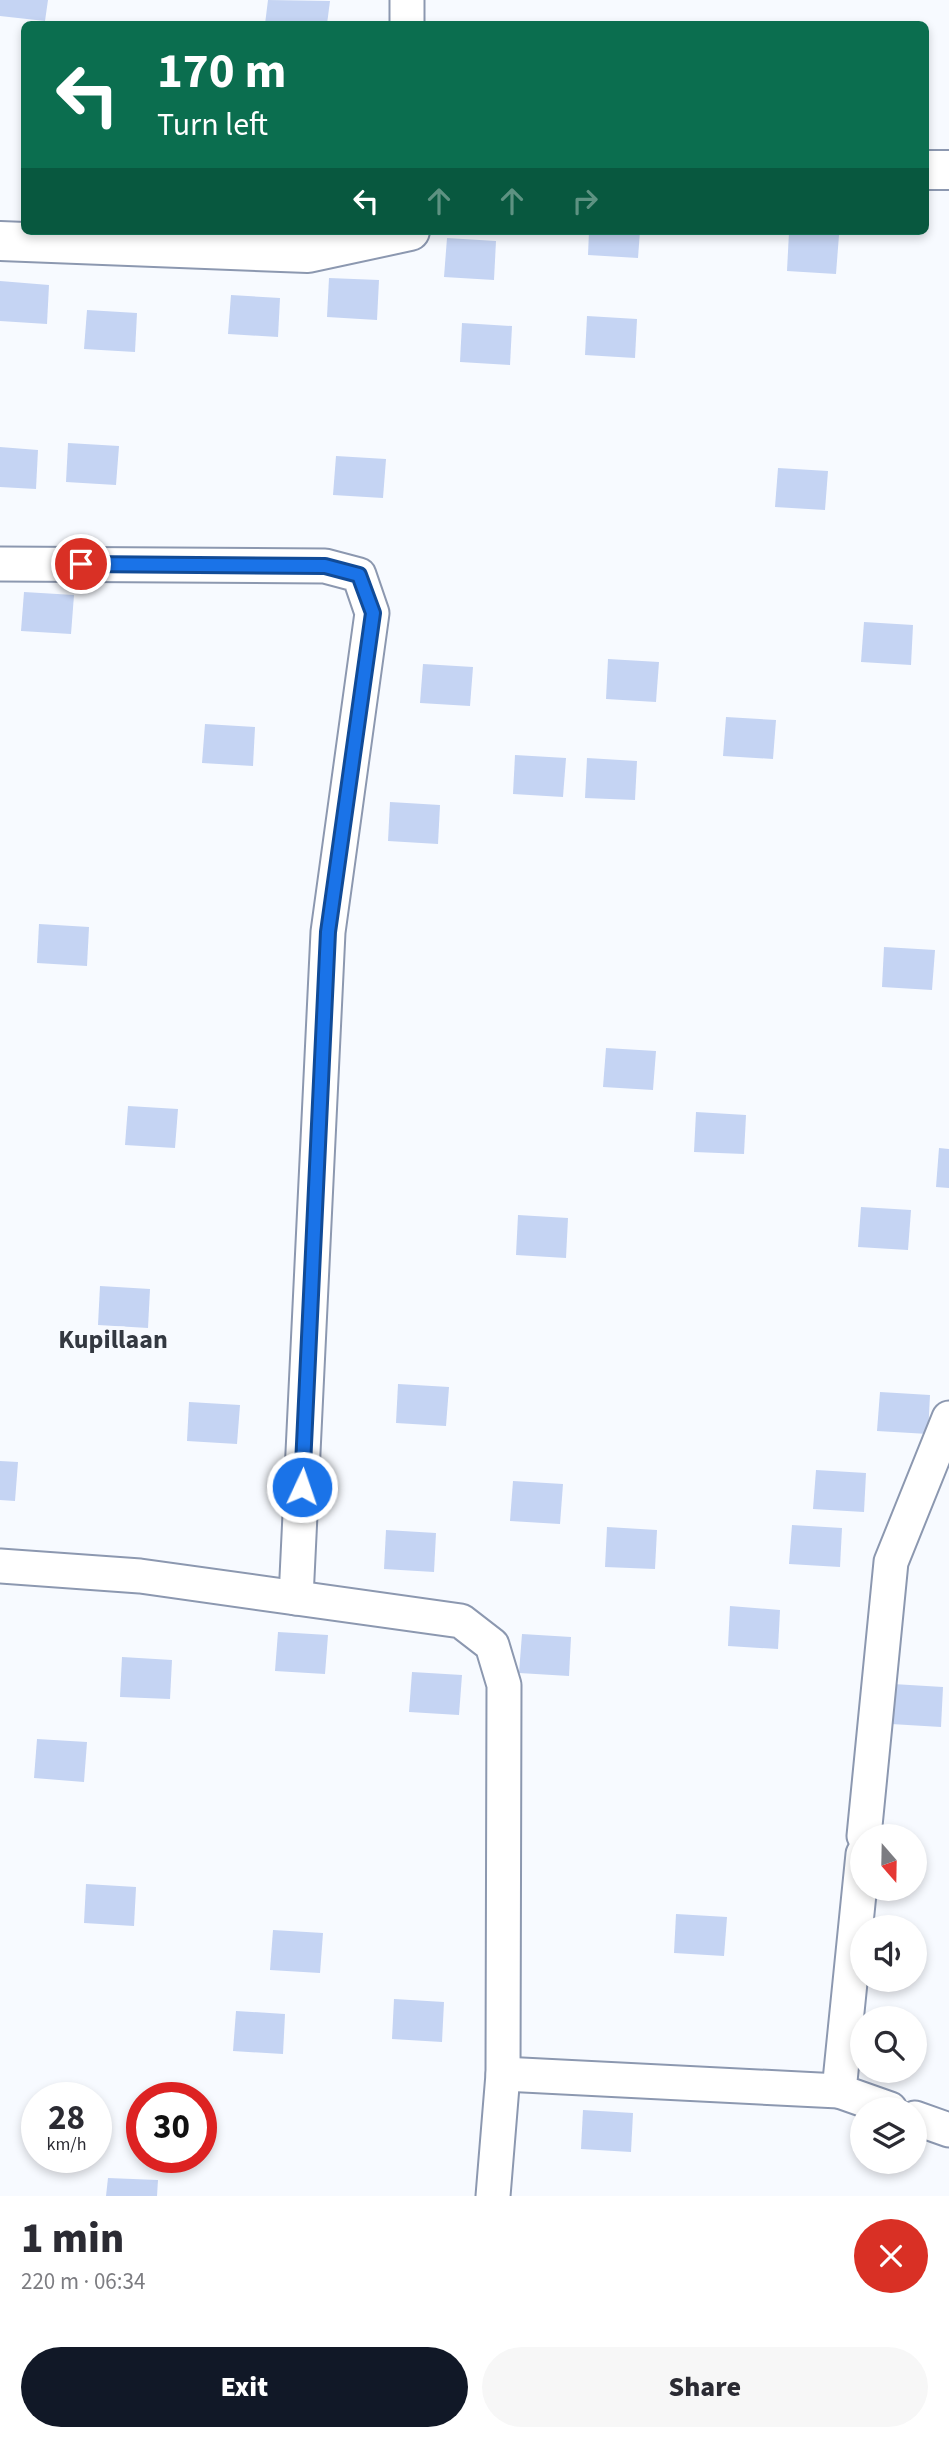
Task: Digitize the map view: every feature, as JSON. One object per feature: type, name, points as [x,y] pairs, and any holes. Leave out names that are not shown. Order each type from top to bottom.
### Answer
[{"type":"street","points":[[407,0],[407,21]]},
{"type":"street","points":[[929,170],[949,170]]},
{"type":"street","points":[[0,241],[308,253],[391,235]]},
{"type":"street","points":[[0,564],[325,566],[359,575],[373,613],[328,932],[296,1598]]},
{"type":"street","points":[[865,1824],[891,1562],[949,1418]]},
{"type":"street","points":[[0,1566],[140,1576],[461,1621],[492,1645],[504,1685],[503,2074],[494,2196]]},
{"type":"street","points":[[839,2091],[858,1901]]},
{"type":"street","points":[[503,2074],[839,2091],[856,2097]]},
{"type":"street","points":[[927,2122],[949,2130]]},
{"type":"building","points":[[0,0],[48,0],[45,21],[0,16]]},
{"type":"building","points":[[268,0],[330,1],[327,21],[265,21]]},
{"type":"building","points":[[589,235],[640,235],[638,258],[588,255]]},
{"type":"building","points":[[789,235],[839,235],[836,274],[787,271]]},
{"type":"building","points":[[447,238],[496,241],[494,280],[444,277]]},
{"type":"building","points":[[329,278],[379,280],[377,320],[327,317]]},
{"type":"building","points":[[0,281],[49,285],[47,324],[0,321]]},
{"type":"building","points":[[231,295],[280,298],[278,337],[228,334]]},
{"type":"building","points":[[87,310],[137,313],[135,352],[84,349]]},
{"type":"building","points":[[587,316],[637,319],[635,358],[585,355]]},
{"type":"building","points":[[462,323],[512,326],[510,365],[460,362]]},
{"type":"building","points":[[68,443],[119,446],[116,485],[66,482]]},
{"type":"building","points":[[0,447],[38,450],[36,489],[0,487]]},
{"type":"building","points":[[336,456],[386,459],[383,498],[333,495]]},
{"type":"building","points":[[778,468],[828,471],[825,510],[775,507]]},
{"type":"building","points":[[24,592],[74,595],[71,634],[21,631]]},
{"type":"building","points":[[864,622],[913,625],[911,665],[861,662]]},
{"type":"building","points":[[608,659],[659,662],[656,702],[606,699]]},
{"type":"building","points":[[423,664],[473,667],[470,706],[420,703]]},
{"type":"building","points":[[726,717],[776,720],[773,759],[723,756]]},
{"type":"building","points":[[205,724],[255,727],[253,766],[202,763]]},
{"type":"building","points":[[515,755],[566,758],[563,797],[513,794]]},
{"type":"building","points":[[587,758],[637,761],[635,800],[585,798]]},
{"type":"building","points":[[390,802],[440,805],[438,844],[388,841]]},
{"type":"building","points":[[39,924],[89,927],[87,966],[37,963]]},
{"type":"building","points":[[884,947],[935,950],[932,990],[882,987]]},
{"type":"building","points":[[606,1048],[656,1051],[653,1090],[603,1087]]},
{"type":"building","points":[[128,1106],[178,1109],[175,1148],[125,1145]]},
{"type":"building","points":[[696,1112],[746,1115],[744,1154],[694,1152]]},
{"type":"building","points":[[939,1148],[949,1149],[949,1188],[936,1187]]},
{"type":"building","points":[[861,1207],[911,1210],[908,1250],[858,1247]]},
{"type":"building","points":[[518,1215],[568,1218],[566,1258],[516,1255]]},
{"type":"building","points":[[100,1286],[150,1289],[148,1328],[98,1325]]},
{"type":"building","points":[[398,1384],[449,1387],[446,1426],[396,1423]]},
{"type":"building","points":[[880,1392],[930,1395],[928,1434],[877,1431]]},
{"type":"building","points":[[189,1402],[240,1405],[237,1444],[187,1441]]},
{"type":"building","points":[[0,1461],[18,1462],[15,1501],[0,1500]]},
{"type":"building","points":[[816,1470],[866,1473],[864,1512],[813,1509]]},
{"type":"building","points":[[513,1481],[563,1484],[560,1524],[510,1521]]},
{"type":"building","points":[[792,1525],[842,1528],[840,1567],[789,1564]]},
{"type":"building","points":[[607,1527],[657,1530],[655,1569],[605,1567]]},
{"type":"building","points":[[386,1530],[436,1533],[434,1572],[384,1569]]},
{"type":"building","points":[[730,1606],[780,1610],[778,1649],[728,1646]]},
{"type":"building","points":[[278,1632],[328,1635],[325,1674],[275,1671]]},
{"type":"building","points":[[522,1634],[571,1637],[569,1676],[519,1673]]},
{"type":"building","points":[[122,1657],[172,1660],[170,1699],[120,1697]]},
{"type":"building","points":[[412,1672],[462,1675],[459,1715],[409,1712]]},
{"type":"building","points":[[893,1684],[943,1687],[941,1727],[891,1724]]},
{"type":"building","points":[[37,1739],[87,1742],[84,1782],[34,1778]]},
{"type":"building","points":[[86,1884],[136,1887],[134,1926],[84,1923]]},
{"type":"building","points":[[676,1914],[727,1917],[724,1956],[674,1953]]},
{"type":"building","points":[[273,1930],[323,1933],[320,1973],[270,1970]]},
{"type":"building","points":[[394,1999],[444,2002],[442,2042],[392,2039]]},
{"type":"building","points":[[236,2011],[285,2014],[283,2054],[233,2051]]},
{"type":"building","points":[[583,2110],[633,2113],[631,2152],[581,2149]]},
{"type":"building","points":[[108,2178],[158,2180],[157,2196],[106,2196]]},
{"type":"district","name":"Kupillaan","points":[[113,1339]]},
{"type":"route","points":[[81,564],[325,566],[359,575],[373,613],[328,932],[325,1042],[302,1487]]}]
